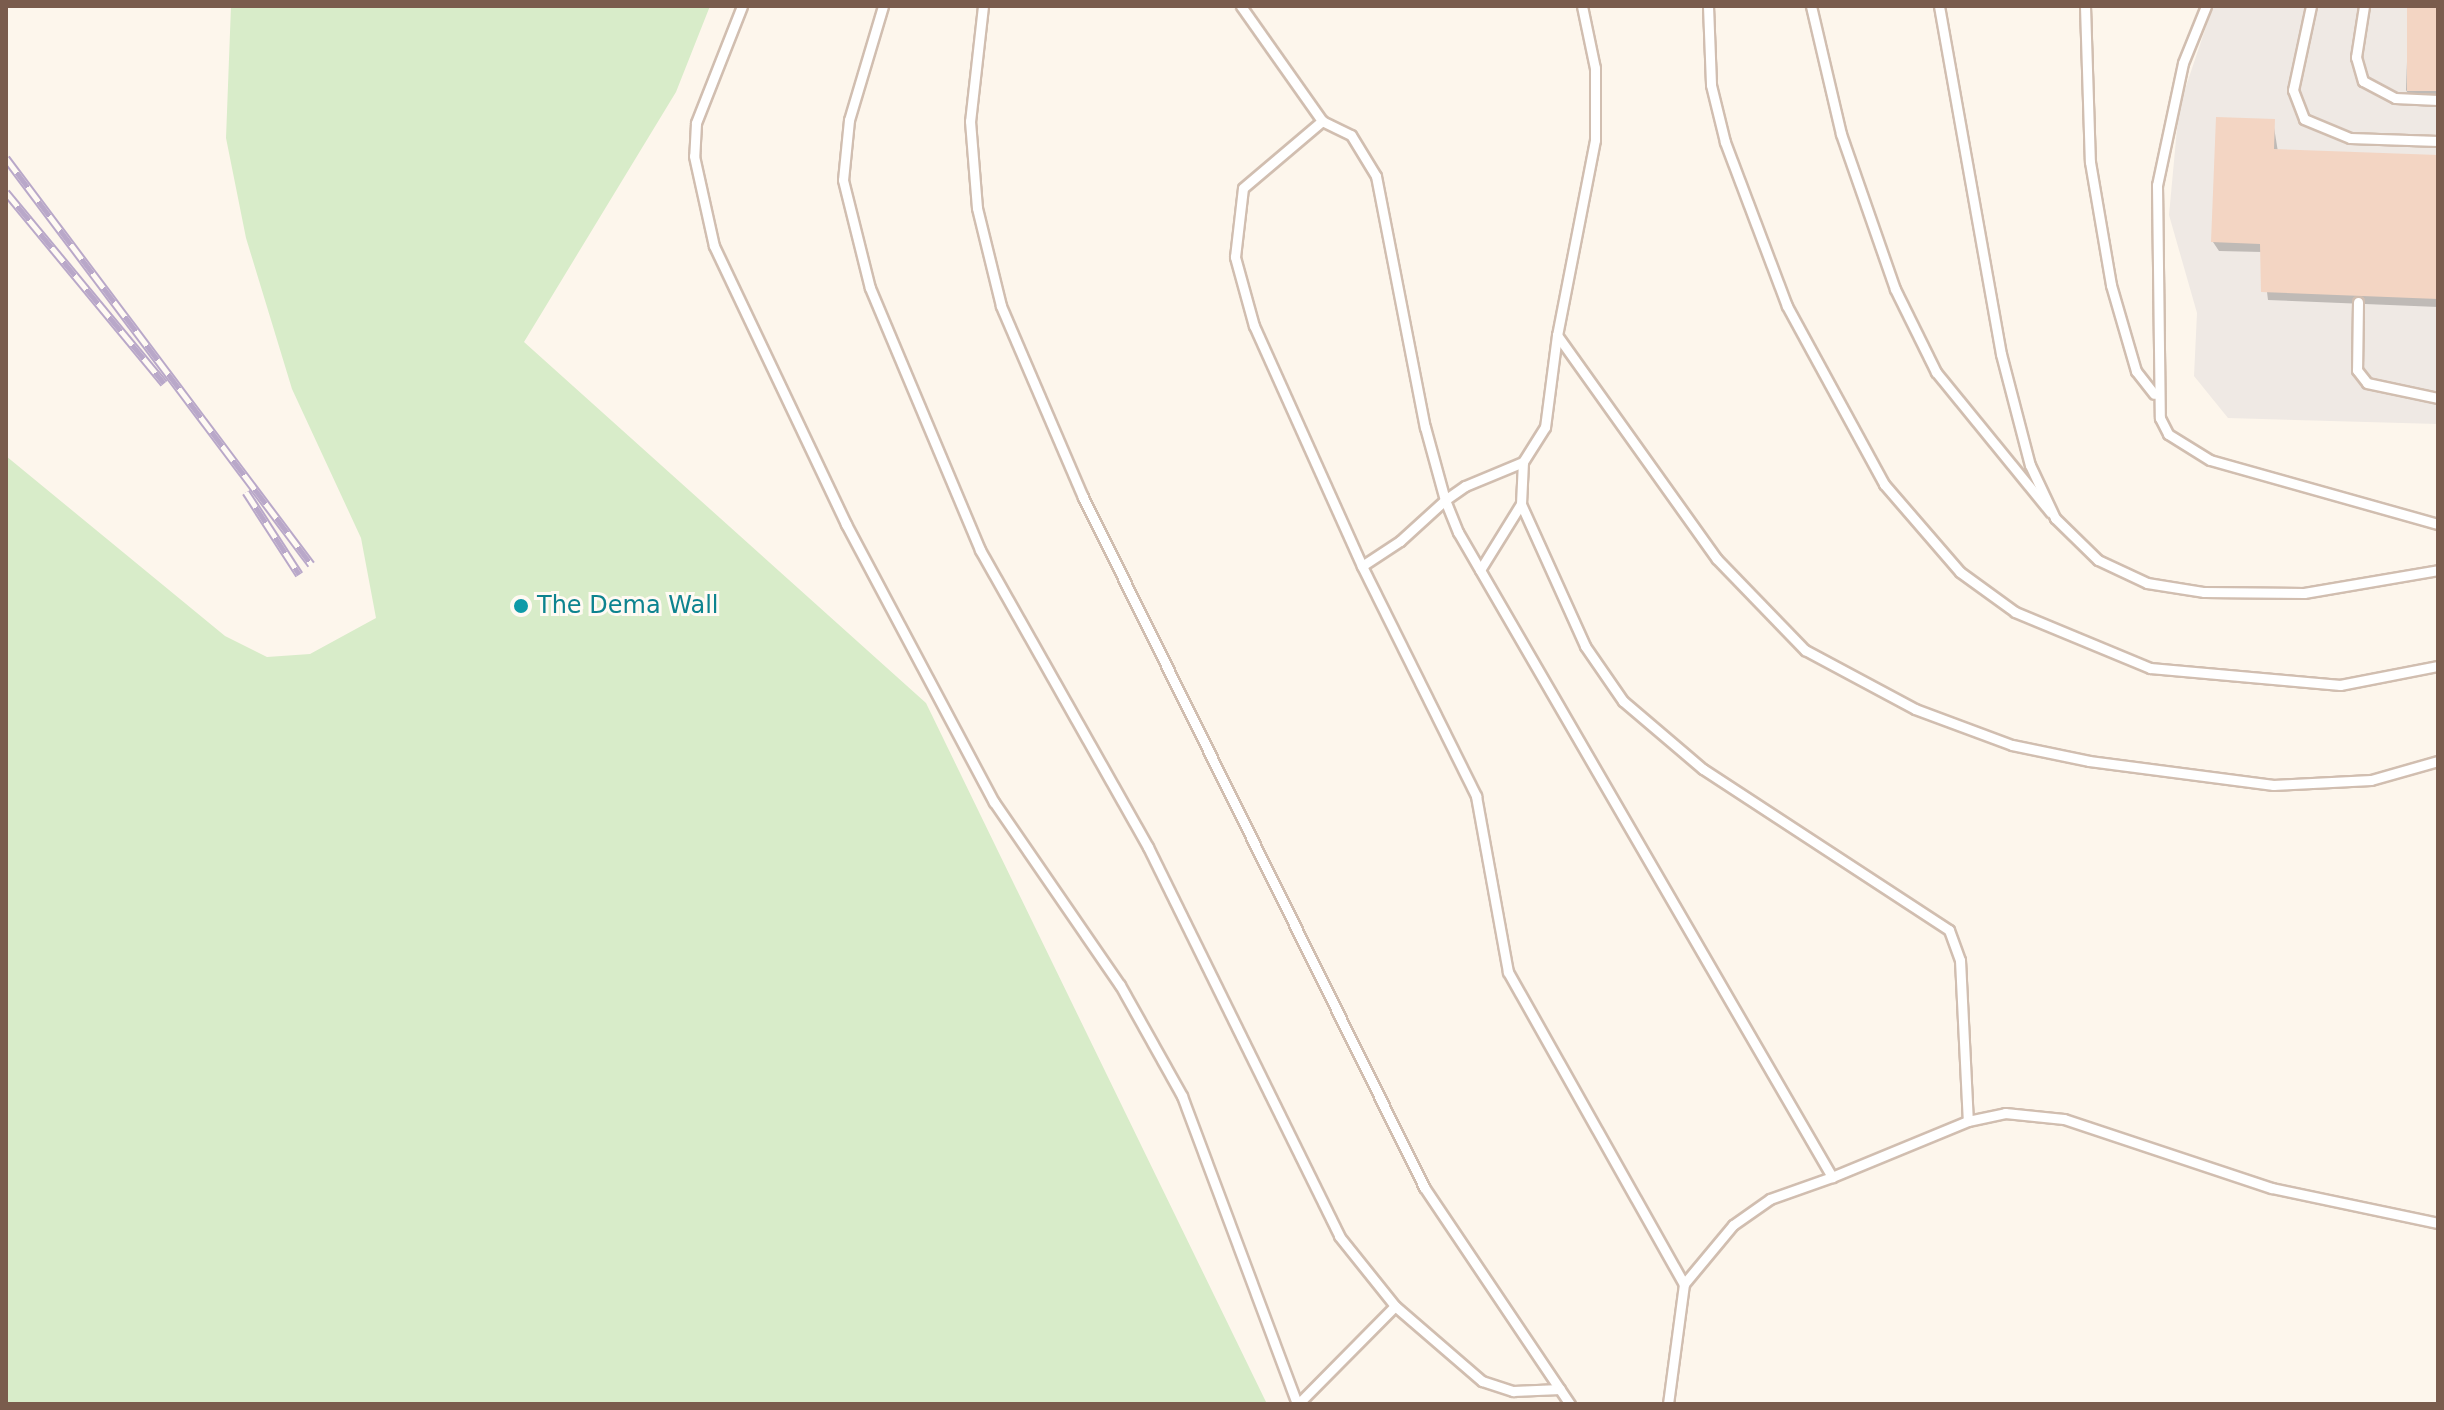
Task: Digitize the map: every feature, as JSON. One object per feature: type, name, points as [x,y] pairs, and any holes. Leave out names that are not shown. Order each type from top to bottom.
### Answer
[{"type":"lane","points":[[742,6],[696,123],[694,156],[714,246],[846,524],[994,802],[1120,985],[1182,1096],[1298,1404],[1395,1306]]},
{"type":"lane","points":[[883,6],[849,120],[843,180],[870,288],[980,550],[1148,847],[1339,1236],[1395,1306],[1482,1381],[1513,1391],[1560,1389]]},
{"type":"lane","points":[[983,6],[970,121],[977,208],[1001,306],[1083,497],[1424,1187],[1570,1404]]},
{"type":"lane","points":[[1241,6],[1322,121],[1351,135],[1376,176],[1445,500],[1572,736],[1740,1006],[1832,1177]]},
{"type":"lane","points":[[1582,6],[1595,68],[1595,140],[1557,335],[1545,427],[1523,462],[1521,504],[1585,646],[1623,701],[1703,769],[1949,930],[1960,960],[1968,1121]]},
{"type":"lane","points":[[1708,6],[1711,85],[1725,142],[1787,306],[1884,484],[1960,572],[2015,612],[2150,668],[2340,685],[2438,666]]},
{"type":"lane","points":[[1811,6],[1841,134],[1895,289],[1936,372],[1999,459],[2098,560],[2147,583],[2204,592],[2304,593],[2438,570]]},
{"type":"lane","points":[[1939,6],[2001,354],[2030,465],[2055,518]]},
{"type":"lane","points":[[2085,6],[2090,162],[2111,285],[2136,371],[2154,394],[2168,434],[2210,460],[2438,524]]},
{"type":"lane","points":[[2154,394],[2157,185],[2183,63],[2206,6]]},
{"type":"lane","points":[[2311,6],[2293,90],[2304,119],[2350,138],[2438,141]]},
{"type":"lane","points":[[2364,6],[2356,57],[2363,81],[2395,98],[2438,100]]},
{"type":"lane","points":[[1322,121],[1243,188],[1235,257],[1254,326],[1362,566],[1476,796],[1508,972],[1684,1284]]},
{"type":"lane","points":[[2358,302],[2357,370],[2367,383],[2438,398]]},
{"type":"lane","points":[[1557,335],[1753,601],[1805,650],[1915,709],[2012,745],[2074,758],[2273,785],[2371,780],[2438,761]]},
{"type":"lane","points":[[1362,566],[1445,500],[1523,462]]},
{"type":"lane","points":[[1480,570],[1521,504]]},
{"type":"lane","points":[[1668,1404],[1684,1284],[1733,1225],[1770,1199],[1968,1121],[2005,1113],[2064,1119],[2272,1188],[2438,1223]]},
{"type":"shaded area","points":[[2213,6],[2438,6],[2438,424],[2228,418],[2194,376],[2197,313],[2169,215],[2179,107]]},
{"type":"green space","points":[[231,6],[710,6],[676,92],[524,342],[926,703],[1267,1404],[6,1404],[6,456],[225,636],[267,657],[310,654],[376,618],[361,538],[292,389],[246,238],[226,138]]},
{"type":"building","points":[[2407,6],[2438,6],[2438,91],[2407,91]]},
{"type":"building","points":[[2216,117],[2275,119],[2274,149],[2438,155],[2438,299],[2261,292],[2260,244],[2211,242]]},
{"type":"railway","points":[[6,158],[311,564]]},
{"type":"railway","points":[[6,192],[164,383]]},
{"type":"railway","points":[[246,492],[299,574]]},
{"type":"place","name":"The Dema Wall","points":[[521,606]]}]
